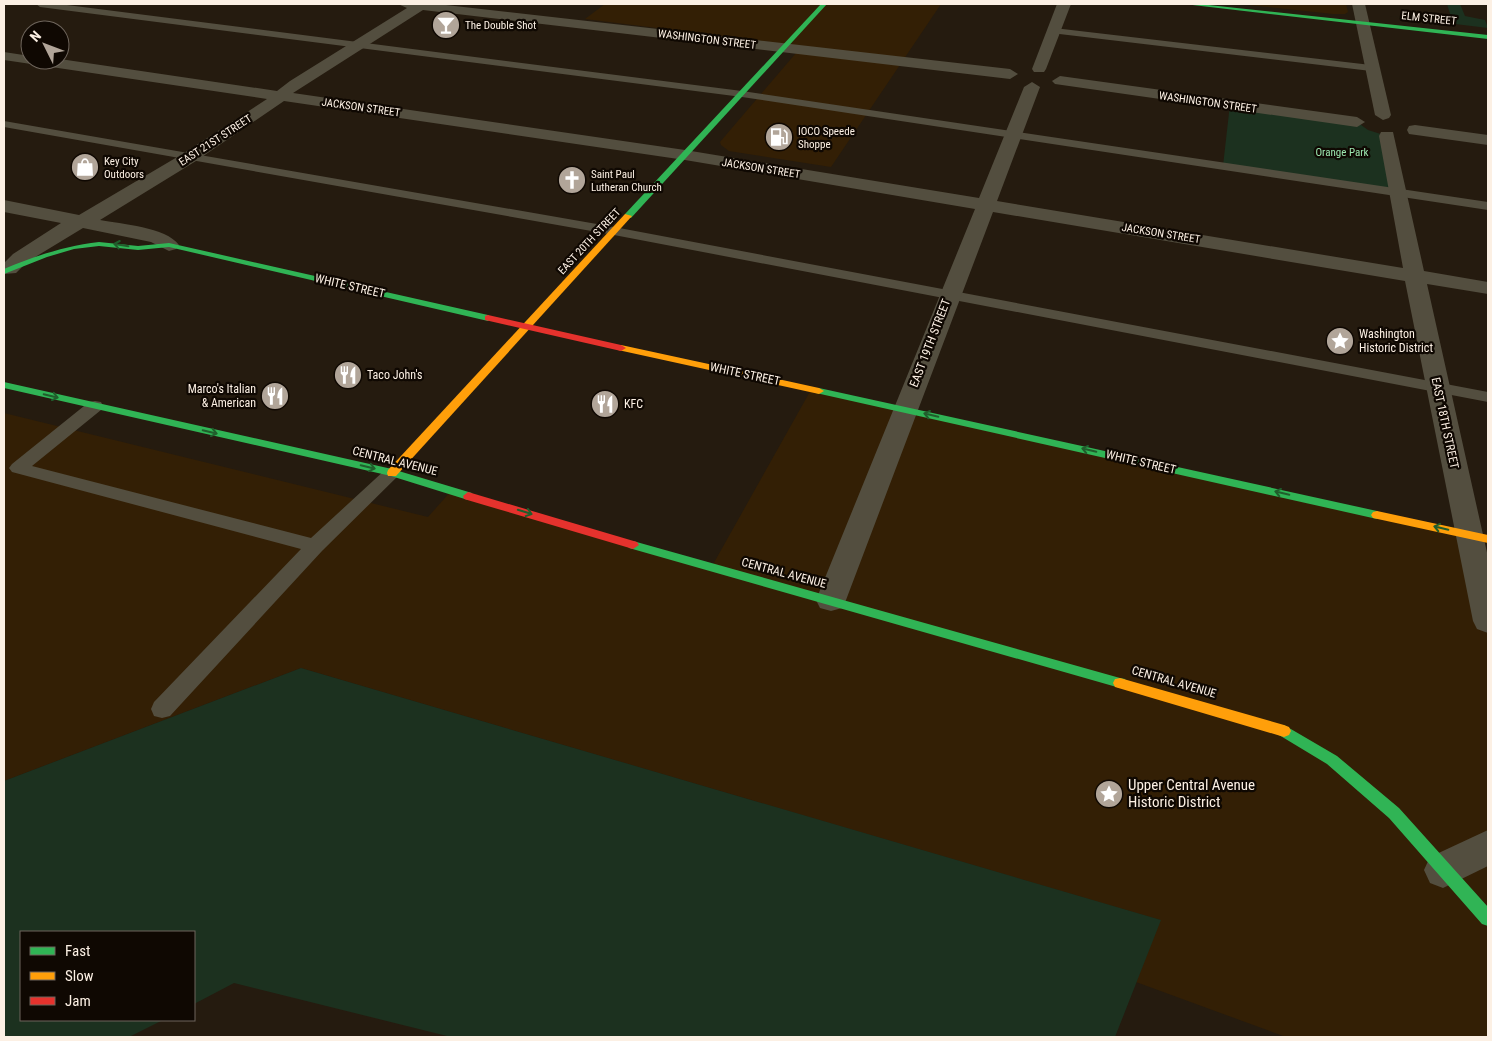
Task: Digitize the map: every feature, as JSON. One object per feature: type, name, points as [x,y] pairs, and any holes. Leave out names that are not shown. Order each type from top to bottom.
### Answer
[{"type":"main road","name":"EAST 20TH STREET","points":[[392,473],[824,4]]},
{"type":"main road","name":"ELM STREET","points":[[1187,4],[1488,37]]},
{"type":"main road","points":[[6,271],[44,255],[73,247],[99,244],[138,248],[169,245]]},
{"type":"main road","name":"WHITE STREET","points":[[169,245],[527,327],[1479,537]]},
{"type":"main road","name":"CENTRAL AVENUE","points":[[4,385],[392,473],[711,568],[831,600],[1278,728],[1332,760],[1394,813],[1443,870],[1488,918]]},
{"type":"street","name":"EAST 21ST STREET","points":[[6,271],[20,258],[80,221],[101,212],[190,157],[268,106],[295,84],[359,44],[416,4]]},
{"type":"street","name":"WASHINGTON STREET","points":[[416,4],[1010,74],[1013,80],[1018,83],[1035,78],[1050,86],[1060,81],[1357,122],[1368,130],[1398,124]]},
{"type":"street","name":"EAST 19TH STREET","points":[[831,600],[948,296],[1014,135],[1064,4]]},
{"type":"street","name":"EAST 18TH STREET","points":[[1358,4],[1371,68],[1398,124],[1399,193],[1437,387],[1479,537],[1488,621]]},
{"type":"street","name":"JACKSON STREET","points":[[4,56],[20,58]]},
{"type":"street","name":"JACKSON STREET","points":[[70,66],[685,155],[1488,288]]},
{"type":"street","points":[[1398,124],[1488,140]]},
{"type":"street","name":"WHITE STREET","points":[[4,206],[157,237],[169,245]]},
{"type":"street","points":[[1443,870],[1488,847]]},
{"type":"lane","points":[[40,4],[742,94],[1488,206]]},
{"type":"lane","points":[[1054,31],[1371,68]]},
{"type":"lane","points":[[4,124],[614,231],[948,296],[1488,397]]},
{"type":"lane","points":[[11,466],[95,406]]},
{"type":"lane","points":[[11,466],[316,546]]},
{"type":"lane","points":[[162,709],[316,546],[392,473]]},
{"type":"shaded area","points":[[605,4],[941,4],[831,167],[729,151],[720,142],[802,46],[585,19]]},
{"type":"shaded area","points":[[1239,4],[1346,4],[1348,12],[1345,14],[1333,14]]},
{"type":"shaded area","name":"Upper Central Avenue Historic District","points":[[812,388],[1469,535],[1488,621],[1488,1037],[1286,1037],[1136,982],[1160,920],[301,668],[4,781],[4,413],[428,517],[452,490],[711,568]]},
{"type":"green space","points":[[1447,4],[1460,4],[1465,16],[1485,20],[1488,28],[1389,16],[1453,23]]},
{"type":"green space","name":"Orange Park","points":[[1230,104],[1357,122],[1368,130],[1387,136],[1399,193],[1223,166]]},
{"type":"green space","points":[[301,668],[1161,920],[1115,1037],[451,1037],[234,983],[195,1003],[195,931],[20,931],[20,1021],[161,1021],[129,1037],[4,1037],[4,781]]},
{"type":"traffic: fast","points":[[628,216],[824,4]]},
{"type":"traffic: fast","points":[[1187,4],[1488,37]]},
{"type":"traffic: fast","points":[[4,272],[44,255],[73,247],[99,244],[138,248],[169,245],[488,318]]},
{"type":"traffic: fast","points":[[4,385],[392,473],[468,496]]},
{"type":"traffic: fast","points":[[819,391],[1377,515]]},
{"type":"traffic: fast","points":[[633,545],[1120,683]]},
{"type":"traffic: fast","points":[[1284,731],[1332,760],[1394,813],[1488,918]]},
{"type":"traffic: slow","points":[[392,473],[628,216]]},
{"type":"traffic: slow","points":[[621,348],[819,391]]},
{"type":"traffic: slow","points":[[1377,515],[1488,539]]},
{"type":"traffic: slow","points":[[1120,683],[1284,731]]},
{"type":"traffic: jam","points":[[488,318],[621,348]]},
{"type":"traffic: jam","points":[[468,496],[633,545]]},
{"type":"place","name":"The Double Shot","points":[[446,25]]},
{"type":"place","name":"IOCO Speede Shoppe","points":[[779,137]]},
{"type":"place","name":"Key City Outdoors","points":[[85,167]]},
{"type":"place","name":"Saint Paul Lutheran Church","points":[[572,180]]},
{"type":"place","name":"Washington Historic District","points":[[1340,341]]},
{"type":"place","name":"Taco John's","points":[[348,375]]},
{"type":"place","name":"Marco's Italian & American","points":[[275,396]]},
{"type":"place","name":"KFC","points":[[605,404]]},
{"type":"place","name":"Upper Central Avenue Historic District","points":[[1109,794]]}]
